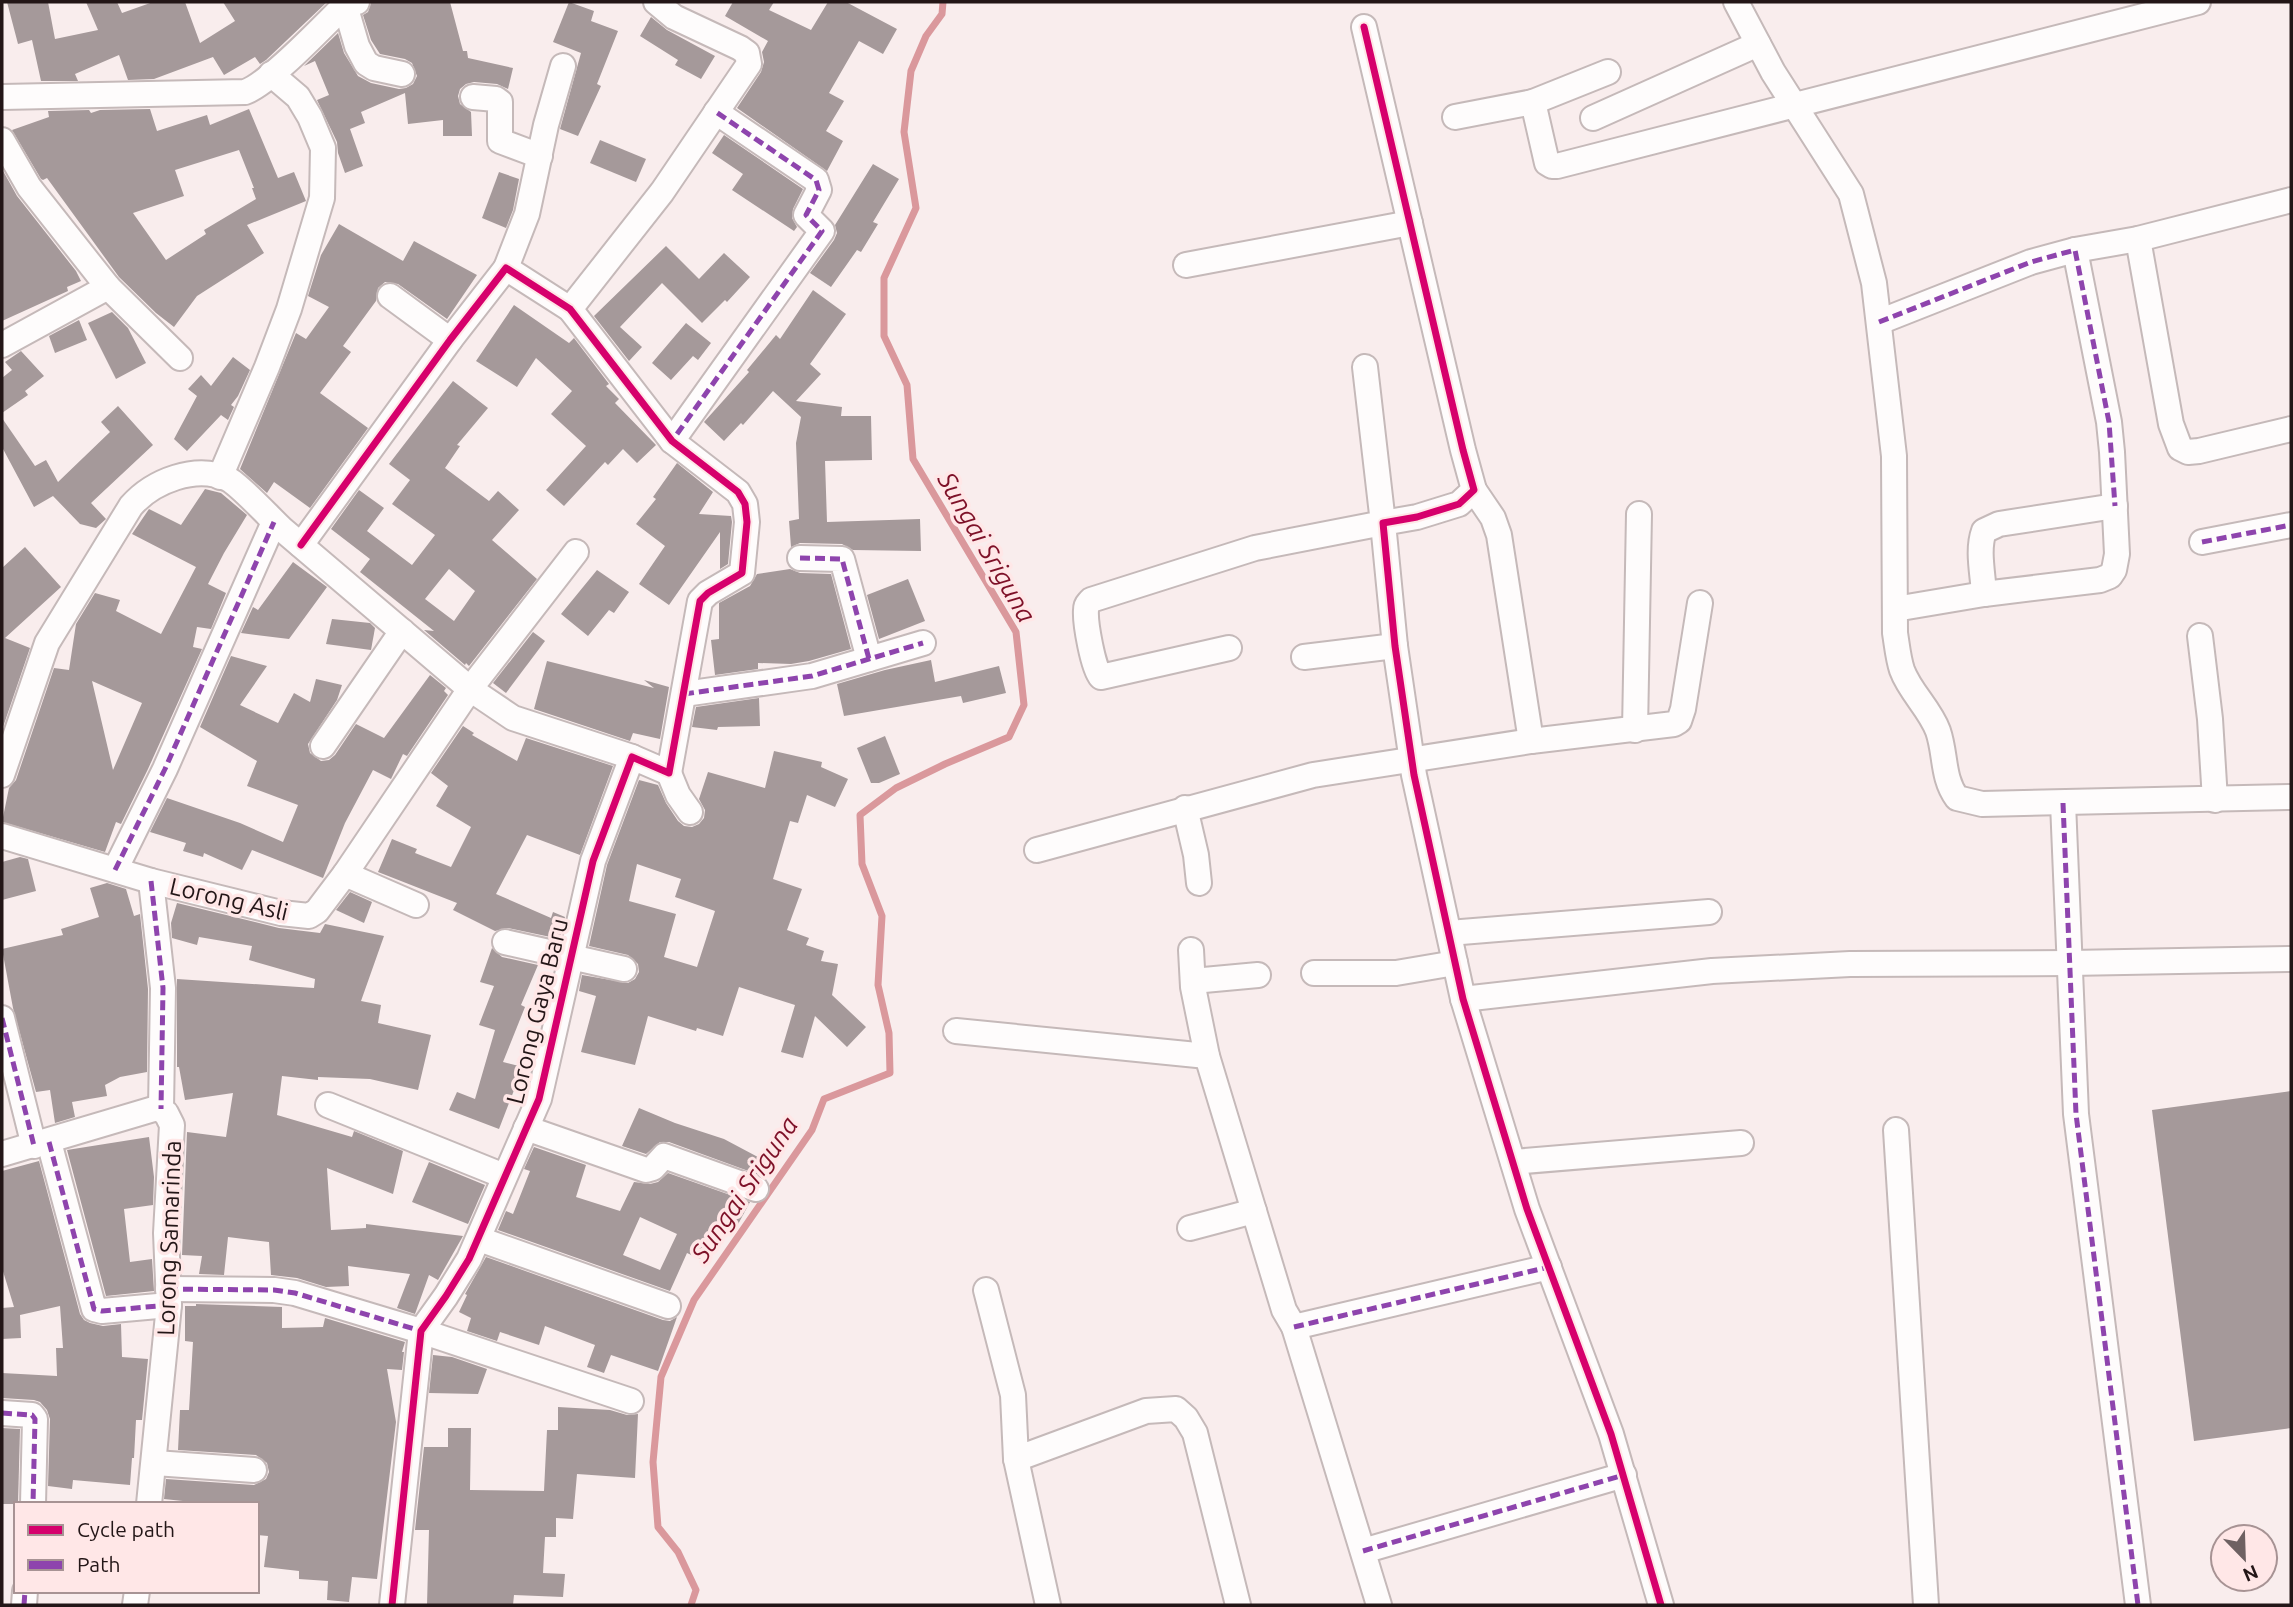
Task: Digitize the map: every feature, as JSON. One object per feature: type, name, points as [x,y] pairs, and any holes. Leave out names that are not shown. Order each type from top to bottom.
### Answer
[{"type":"street","points":[[570,309],[663,192],[749,64],[747,53],[740,48],[674,17],[656,2]]},
{"type":"street","points":[[1736,2],[1795,106],[1851,194],[1874,283],[1894,456],[1895,633],[1901,669],[1937,727],[1948,787],[1957,798],[1982,804],[2291,797]]},
{"type":"street","points":[[1533,102],[1545,156],[1552,166],[1795,106],[2153,7],[2198,2]]},
{"type":"street","points":[[349,3],[357,46],[366,63],[374,68],[402,74]]},
{"type":"street","points":[[2,97],[245,92],[254,89],[349,3]]},
{"type":"street","points":[[1364,27],[1463,450],[1475,490],[1493,518],[1499,535],[1531,741]]},
{"type":"street","points":[[1593,118],[1758,44]]},
{"type":"street","points":[[301,545],[450,340],[506,268],[527,214],[546,125],[564,66]]},
{"type":"street","points":[[1455,117],[1533,102],[1608,72]]},
{"type":"street","points":[[220,477],[289,309],[322,198],[323,148],[299,97],[271,74]]},
{"type":"street","points":[[472,97],[496,99],[500,102],[499,136],[504,144],[540,156]]},
{"type":"street","points":[[672,441],[822,231],[806,215],[819,190],[816,180],[716,112]]},
{"type":"street","points":[[2,140],[29,187],[108,287],[180,358]]},
{"type":"street","points":[[1879,322],[2031,262],[2075,250],[2138,239],[2291,200]]},
{"type":"street","points":[[1186,265],[1410,223]]},
{"type":"street","points":[[2138,239],[2171,424],[2180,448],[2188,453],[2291,429]]},
{"type":"street","points":[[1895,609],[1984,594],[2100,580],[2110,576],[2114,570],[2117,554],[2109,422],[2075,250]]},
{"type":"street","points":[[506,268],[570,309],[672,441],[738,492],[745,505],[747,522],[742,573],[708,593],[700,601],[669,773],[690,813]]},
{"type":"street","points":[[2,345],[108,287]]},
{"type":"street","points":[[390,296],[450,340]]},
{"type":"street","points":[[1366,367],[1395,646],[1411,758],[1463,999],[1513,1162],[1611,1434],[1661,1605]]},
{"type":"street","points":[[2,775],[47,643],[131,506],[149,489],[175,478],[201,473],[228,479],[274,522],[470,689],[513,718],[632,757],[669,773]]},
{"type":"street","points":[[1229,648],[1101,677],[1097,672],[1090,642],[1087,604],[1091,600],[1255,548],[1418,517],[1459,504],[1475,490]]},
{"type":"street","points":[[1984,594],[1981,547],[1984,531],[1999,524],[2115,506]]},
{"type":"street","points":[[1635,730],[1639,514]]},
{"type":"street","points":[[115,870],[165,769],[274,522]]},
{"type":"street","points":[[2202,542],[2291,525]]},
{"type":"street","name":"Lorong Asli","points":[[2,836],[150,881],[281,913],[309,916],[317,911],[345,874],[470,689],[576,552]]},
{"type":"street","points":[[800,558],[842,559],[869,659]]},
{"type":"street","points":[[1037,850],[1313,775],[1531,741],[1674,724],[1679,721],[1683,709],[1700,603]]},
{"type":"street","points":[[323,746],[402,631]]},
{"type":"street","points":[[2200,636],[2210,719],[2215,800]]},
{"type":"street","points":[[684,694],[812,676],[923,643]]},
{"type":"street","points":[[1304,657],[1395,646]]},
{"type":"street","name":"Lorong Gaya Baru","points":[[392,1605],[421,1331],[446,1296],[479,1239],[504,1175],[539,1099],[593,861],[632,757]]},
{"type":"street","points":[[2063,803],[2076,1114],[2138,1605]]},
{"type":"street","points":[[1185,808],[1196,855],[1199,883]]},
{"type":"street","points":[[345,874],[416,905]]},
{"type":"street","points":[[150,881],[163,988],[161,1109]]},
{"type":"street","points":[[1449,933],[1709,912]]},
{"type":"street","points":[[505,942],[570,959],[624,969]]},
{"type":"street","points":[[1191,950],[1193,982],[1208,1056],[1284,1310],[1294,1327],[1379,1605]]},
{"type":"street","points":[[1463,999],[1726,971],[1850,964],[2291,959]]},
{"type":"street","points":[[1314,973],[1396,972],[1455,963]]},
{"type":"street","points":[[1193,982],[1258,975]]},
{"type":"street","points":[[2,1018],[94,1309],[102,1311],[169,1297],[274,1290],[295,1293],[421,1331],[631,1401]]},
{"type":"street","points":[[956,1031],[1208,1056]]},
{"type":"street","points":[[328,1105],[504,1175]]},
{"type":"street","name":"Lorong Samarinda","points":[[2,1154],[149,1110],[161,1109],[169,1118],[173,1133],[166,1233],[169,1297],[149,1502]]},
{"type":"street","points":[[526,1128],[646,1170],[653,1168],[664,1156],[756,1189]]},
{"type":"street","points":[[1896,1130],[1926,1605]]},
{"type":"street","points":[[1513,1162],[1741,1143]]},
{"type":"street","points":[[1190,1228],[1254,1211]]},
{"type":"street","points":[[479,1239],[668,1306]]},
{"type":"street","points":[[1294,1327],[1549,1267]]},
{"type":"street","points":[[986,1290],[1013,1395],[1016,1459],[1048,1605]]},
{"type":"street","points":[[1016,1459],[1146,1411],[1176,1409],[1186,1418],[1195,1433],[1238,1605]]},
{"type":"street","points":[[2,1413],[32,1415],[35,1419],[33,1502]]},
{"type":"street","points":[[155,1463],[254,1470]]},
{"type":"street","points":[[1363,1550],[1624,1475]]},
{"type":"building","points":[[7,2],[48,2],[55,39],[98,30],[86,2],[117,2],[122,13],[153,2],[185,2],[200,43],[235,21],[223,2],[327,2],[266,60],[260,64],[255,57],[224,75],[213,57],[154,79],[128,80],[119,55],[75,74],[78,81],[41,81],[32,40],[18,44]]},
{"type":"building","points":[[450,2],[463,51],[467,51],[468,58],[513,68],[508,89],[497,84],[474,82],[460,89],[460,104],[471,112],[472,136],[443,136],[443,120],[408,124],[405,93],[361,112],[365,123],[350,129],[363,166],[345,173],[337,142],[317,100],[329,95],[315,61],[304,66],[338,33],[344,53],[358,76],[371,83],[399,89],[413,84],[417,76],[412,63],[380,54],[371,40],[363,15],[368,12],[371,3]]},
{"type":"building","points":[[569,2],[594,11],[591,21],[618,31],[597,84],[601,86],[578,136],[560,129],[581,53],[553,42]]},
{"type":"building","points":[[733,2],[774,2],[769,10],[811,30],[828,2],[846,2],[897,29],[883,54],[859,41],[829,93],[844,101],[826,131],[843,141],[827,171],[737,108],[761,72],[764,62],[762,52],[768,41],[725,16]]},
{"type":"building","points":[[651,17],[667,30],[715,56],[701,79],[675,65],[678,60],[640,36]]},
{"type":"building","points":[[150,109],[157,131],[207,115],[210,125],[249,109],[278,178],[294,172],[306,201],[247,225],[264,253],[197,296],[174,327],[119,277],[47,178],[41,179],[12,130],[49,117],[48,111],[89,110],[91,113],[100,110]],"holes":[[[239,150],[256,199],[204,230],[206,234],[166,260],[133,213],[184,196],[175,170]]]},
{"type":"building","points":[[724,135],[803,189],[793,209],[792,218],[797,227],[794,231],[732,190],[743,174],[712,153]]},
{"type":"building","points":[[600,140],[646,159],[636,182],[590,163]]},
{"type":"building","points":[[873,164],[899,179],[873,222],[878,224],[861,252],[857,250],[831,287],[810,273],[834,240],[837,233],[835,225]]},
{"type":"building","points":[[2,169],[17,196],[81,281],[67,287],[68,291],[2,321]]},
{"type":"building","points":[[499,172],[519,179],[513,210],[506,228],[482,218]]},
{"type":"building","points":[[339,224],[403,261],[414,241],[477,275],[447,319],[398,284],[385,282],[378,288],[376,301],[343,346],[351,352],[320,393],[368,428],[310,508],[274,482],[267,493],[240,469],[296,333],[306,339],[329,307],[308,296],[321,255]]},
{"type":"building","points":[[666,246],[699,279],[724,253],[750,277],[727,302],[725,300],[702,323],[662,283],[620,327],[642,347],[629,361],[594,316]]},
{"type":"building","points":[[813,290],[846,314],[810,364],[821,374],[796,401],[842,407],[841,416],[871,416],[872,460],[825,461],[827,522],[920,519],[921,551],[853,550],[842,544],[800,543],[791,547],[789,521],[799,519],[796,443],[801,417],[773,391],[743,425],[741,423],[724,441],[704,422],[749,372],[747,370],[776,335],[780,339]]},
{"type":"building","points":[[514,305],[569,343],[574,338],[609,384],[606,386],[619,399],[615,403],[656,445],[637,463],[623,449],[608,465],[605,462],[564,506],[546,490],[586,446],[551,414],[572,391],[536,358],[517,387],[476,361]]},
{"type":"building","points":[[112,312],[128,328],[146,363],[116,379],[88,323]]},
{"type":"building","points":[[79,320],[87,340],[55,353],[49,336]]},
{"type":"building","points":[[686,323],[711,343],[698,360],[693,356],[671,380],[652,363]]},
{"type":"building","points":[[21,351],[44,376],[25,391],[28,395],[2,413],[2,378],[12,370],[5,362]]},
{"type":"building","points":[[233,357],[250,370],[231,405],[234,407],[228,420],[221,415],[187,451],[174,439],[197,396],[188,389],[201,375],[211,386]]},
{"type":"building","points":[[453,381],[488,408],[457,445],[460,446],[445,468],[489,501],[498,491],[519,510],[492,540],[537,579],[469,666],[424,630],[434,631],[360,572],[370,559],[331,529],[359,490],[384,508],[367,531],[412,565],[435,535],[392,504],[410,480],[389,464]],"holes":[[[449,569],[475,591],[454,621],[425,599]]]},
{"type":"building","points":[[118,406],[153,445],[91,503],[106,519],[96,528],[80,524],[53,496],[34,507],[2,447],[2,418],[35,466],[46,460],[58,482],[110,432],[101,422]]},
{"type":"building","points":[[677,463],[713,492],[699,514],[731,516],[732,522],[728,564],[720,569],[720,532],[669,605],[639,584],[665,546],[636,524],[656,499],[653,497]]},
{"type":"building","points":[[205,489],[221,493],[247,515],[208,584],[226,593],[211,629],[197,627],[193,647],[202,649],[148,769],[121,824],[116,822],[105,852],[2,822],[9,788],[16,780],[54,668],[69,670],[76,624],[95,593],[120,600],[116,611],[161,634],[196,567],[132,534],[149,509],[181,525]],"holes":[[[92,681],[142,703],[113,770]]]},
{"type":"building","points":[[25,547],[61,587],[5,638],[30,648],[2,730],[2,568]]},
{"type":"building","points":[[293,562],[327,587],[289,639],[241,633],[253,607],[258,610]]},
{"type":"building","points":[[790,569],[800,573],[831,574],[851,649],[809,661],[791,664],[758,663],[758,669],[715,675],[711,640],[719,639],[719,603],[750,586],[757,574]]},
{"type":"building","points":[[597,570],[629,592],[614,613],[609,610],[588,636],[561,614]]},
{"type":"building","points":[[908,579],[925,621],[879,639],[867,595]]},
{"type":"building","points":[[332,619],[370,623],[375,628],[371,650],[326,644]]},
{"type":"building","points":[[533,632],[545,641],[506,693],[493,683]]},
{"type":"building","points":[[231,656],[267,666],[240,705],[278,723],[294,693],[310,702],[316,679],[342,685],[337,700],[308,744],[310,753],[321,761],[329,760],[335,755],[356,724],[384,738],[430,675],[446,688],[444,691],[448,695],[407,756],[403,754],[391,779],[373,770],[345,823],[323,878],[252,850],[242,870],[204,853],[203,857],[183,851],[186,843],[150,832],[167,798],[240,823],[283,842],[298,805],[247,786],[257,761],[200,727]]},
{"type":"building","points":[[931,660],[935,682],[999,666],[1006,693],[963,703],[961,696],[844,716],[837,684]]},
{"type":"building","points":[[547,661],[654,688],[644,680],[669,687],[660,739],[633,733],[630,741],[534,709]]},
{"type":"building","points":[[759,698],[760,726],[718,727],[717,730],[692,727],[696,707]]},
{"type":"building","points":[[463,726],[474,733],[472,735],[517,761],[526,738],[613,766],[580,855],[527,835],[496,894],[551,918],[553,912],[565,917],[560,939],[508,928],[495,931],[453,910],[457,903],[378,872],[392,839],[417,849],[415,853],[451,867],[471,827],[436,806],[448,786],[431,773]]},
{"type":"building","points":[[885,736],[900,774],[879,783],[871,783],[857,748]]},
{"type":"building","points":[[774,751],[822,762],[821,767],[848,779],[835,807],[807,795],[798,823],[790,821],[773,879],[802,889],[787,930],[809,938],[806,945],[824,951],[821,961],[838,964],[832,995],[866,1027],[847,1047],[815,1016],[803,1058],[781,1052],[795,1005],[739,987],[723,1036],[697,1028],[696,1031],[648,1016],[635,1065],[581,1052],[596,996],[579,991],[582,975],[628,983],[635,979],[639,972],[638,964],[628,955],[589,946],[607,865],[639,780],[658,785],[678,821],[684,826],[692,827],[704,818],[705,810],[699,799],[708,772],[765,788]],"holes":[[[637,864],[681,879],[675,897],[715,911],[697,967],[664,957],[676,914],[629,901]]]},
{"type":"building","points":[[20,857],[28,859],[36,891],[2,900],[2,862]]},
{"type":"building","points":[[107,883],[126,889],[134,916],[140,914],[148,989],[147,1072],[120,1077],[105,1085],[107,1096],[72,1102],[75,1117],[55,1123],[50,1090],[36,1092],[13,1008],[2,949],[63,935],[61,929],[99,917],[90,888]]},
{"type":"building","points":[[350,892],[372,902],[364,923],[336,910]]},
{"type":"building","points":[[177,903],[279,928],[320,933],[325,924],[384,936],[361,1001],[381,1005],[378,1023],[431,1035],[418,1090],[370,1079],[318,1077],[318,1080],[282,1076],[277,1115],[352,1137],[354,1131],[403,1151],[393,1194],[327,1168],[331,1230],[366,1228],[366,1224],[463,1236],[438,1280],[429,1275],[415,1314],[397,1308],[410,1274],[348,1266],[349,1286],[326,1287],[297,1278],[271,1275],[269,1242],[228,1237],[224,1275],[199,1274],[202,1256],[182,1255],[187,1132],[226,1137],[233,1093],[185,1100],[177,1067],[177,979],[314,988],[315,979],[249,960],[252,946],[199,937],[197,945],[172,938],[171,923]]},
{"type":"building","points":[[492,948],[502,957],[538,965],[521,1005],[525,1007],[503,1062],[523,1067],[499,1129],[449,1110],[457,1092],[475,1099],[495,1030],[479,1025],[494,986],[480,982]]},
{"type":"building","points":[[2291,1091],[2291,1428],[2194,1441],[2152,1110]]},
{"type":"building","points":[[639,1108],[724,1139],[769,1163],[762,1176],[669,1142],[660,1142],[646,1154],[622,1146]]},
{"type":"building","points":[[149,1137],[154,1177],[153,1205],[124,1209],[130,1262],[152,1259],[154,1291],[106,1296],[67,1150]]},
{"type":"building","points":[[534,1147],[586,1165],[576,1197],[620,1211],[634,1182],[658,1182],[668,1173],[750,1202],[736,1228],[719,1219],[700,1259],[687,1253],[670,1291],[498,1230],[506,1211],[513,1214],[530,1171],[524,1169]],"holes":[[[640,1217],[677,1234],[660,1270],[623,1255]]]},
{"type":"building","points":[[39,1161],[80,1314],[90,1323],[103,1326],[121,1324],[122,1357],[148,1359],[142,1420],[136,1420],[130,1485],[73,1480],[72,1489],[48,1486],[50,1419],[47,1410],[34,1400],[2,1398],[2,1373],[57,1376],[56,1348],[63,1348],[60,1306],[20,1315],[21,1338],[2,1339],[2,1308],[14,1307],[2,1268],[2,1171]]},
{"type":"building","points":[[429,1162],[485,1185],[468,1224],[412,1202]]},
{"type":"building","points":[[486,1257],[663,1320],[670,1321],[677,1317],[658,1371],[611,1355],[604,1373],[587,1367],[595,1345],[545,1326],[539,1345],[500,1332],[497,1341],[467,1331],[471,1318],[459,1312],[467,1295],[465,1294]]},
{"type":"building","points":[[185,1306],[282,1307],[282,1328],[323,1327],[325,1318],[405,1342],[402,1370],[387,1369],[396,1422],[377,1579],[352,1577],[349,1602],[327,1600],[328,1581],[299,1579],[299,1571],[264,1567],[268,1536],[259,1535],[259,1502],[192,1502],[164,1499],[166,1479],[254,1485],[266,1479],[269,1472],[267,1463],[256,1455],[178,1450],[180,1410],[189,1410],[193,1342],[185,1341]]},
{"type":"building","points":[[433,1355],[452,1357],[487,1369],[478,1394],[429,1393]]},
{"type":"building","points":[[558,1407],[638,1414],[635,1478],[577,1474],[573,1519],[556,1518],[556,1537],[545,1537],[543,1573],[565,1574],[563,1597],[514,1595],[513,1605],[427,1605],[429,1530],[415,1530],[424,1447],[448,1447],[448,1428],[471,1428],[470,1490],[544,1491],[547,1430],[558,1430]]},
{"type":"building","points":[[2,1428],[20,1429],[18,1502],[2,1504]]},
{"type":"waterway","name":"Sungai Sriguna","points":[[691,1605],[696,1590],[678,1552],[658,1527],[653,1462],[661,1377],[694,1300],[812,1130],[824,1099],[890,1073],[889,1033],[878,985],[882,916],[862,864],[860,815],[896,788],[1009,737],[1024,705],[1016,632],[913,459],[907,385],[884,336],[884,278],[916,208],[904,132],[911,71],[926,36],[942,14],[943,2]]},
{"type":"marked path","points":[[677,445],[672,441],[822,231],[806,215],[819,190],[816,180],[716,112]]},
{"type":"marked path","points":[[1879,322],[2031,262],[2075,250],[2109,422],[2115,506]]},
{"type":"marked path","points":[[115,870],[165,769],[274,522]]},
{"type":"marked path","points":[[2202,542],[2291,525]]},
{"type":"marked path","points":[[800,558],[842,559],[869,659]]},
{"type":"marked path","points":[[684,694],[812,676],[923,643]]},
{"type":"marked path","points":[[2063,803],[2076,1114],[2138,1605]]},
{"type":"marked path","points":[[151,881],[163,988],[161,1109]]},
{"type":"marked path","points":[[2,1018],[34,1146]]},
{"type":"marked path","points":[[49,1142],[94,1309],[102,1311],[169,1305]]},
{"type":"marked path","points":[[1294,1327],[1549,1267]]},
{"type":"marked path","points":[[168,1289],[274,1290],[295,1293],[421,1331]]},
{"type":"marked path","points":[[2,1413],[32,1415],[35,1419],[33,1502]]},
{"type":"marked path","points":[[1363,1551],[1624,1475]]},
{"type":"marked path","points":[[24,1605],[25,1593]]},
{"type":"cycle path","points":[[1364,27],[1474,490],[1459,504],[1417,517],[1383,523],[1395,646],[1414,775],[1463,999],[1527,1209],[1611,1434],[1661,1605]]},
{"type":"cycle path","points":[[301,545],[450,340],[506,268],[570,309],[672,441],[738,492],[745,504],[747,522],[742,573],[708,593],[700,601],[669,773],[632,757],[593,861],[539,1099],[469,1259],[421,1331],[392,1605]]}]
